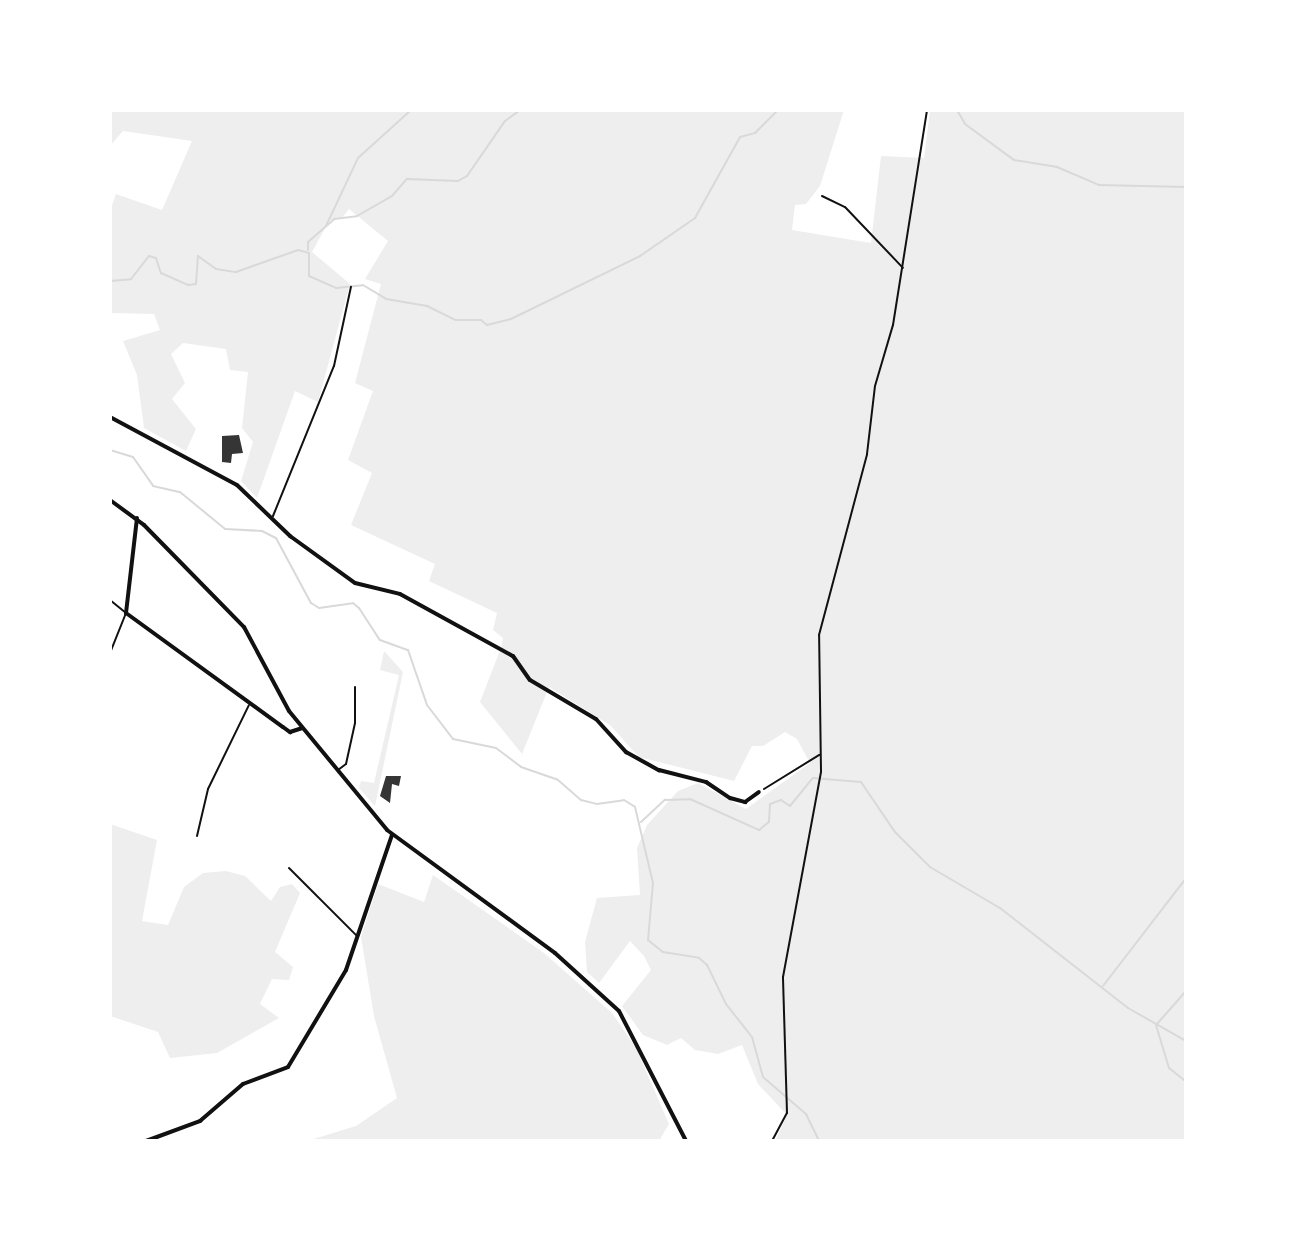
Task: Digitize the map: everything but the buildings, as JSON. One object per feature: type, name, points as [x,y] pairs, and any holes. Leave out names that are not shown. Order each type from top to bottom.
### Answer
[{"type":"street","points":[[110,417],[153,435],[237,485],[271,518],[355,583],[400,594],[513,656],[530,680],[596,719],[626,752],[659,770],[706,782],[730,798],[745,802],[759,792]]},
{"type":"street","points":[[110,500],[137,518],[248,633],[302,728],[392,835],[555,953],[619,1011],[686,1141]]},
{"type":"street","points":[[137,518],[126,613],[290,732],[302,728]]},
{"type":"street","points":[[146,1141],[200,1121],[243,1084],[288,1067],[346,970],[392,835]]},
{"type":"lane","points":[[271,518],[322,400],[351,287]]},
{"type":"lane","points":[[110,600],[126,613],[110,653]]},
{"type":"lane","points":[[337,771],[346,764],[355,687]]},
{"type":"lane","points":[[197,836],[208,789],[249,704]]},
{"type":"lane","points":[[289,868],[358,937]]},
{"type":"path","points":[[772,1141],[787,1113],[783,977],[821,771],[819,635],[867,454],[875,386],[903,269],[927,110]]},
{"type":"path","points":[[822,196],[845,207],[903,269]]},
{"type":"path","points":[[759,792],[819,755]]},
{"type":"shaded area","points":[[110,110],[844,110],[820,186],[806,204],[795,205],[792,230],[871,243],[881,156],[924,158],[930,111],[924,110],[1186,110],[1186,1141],[775,1141],[787,1115],[758,1084],[742,1045],[718,1054],[695,1050],[681,1038],[667,1045],[643,1035],[622,1006],[651,970],[644,956],[630,941],[599,983],[587,972],[585,942],[597,898],[640,895],[637,848],[647,825],[678,791],[698,783],[746,809],[810,763],[797,739],[785,732],[763,746],[752,746],[734,781],[639,757],[610,725],[549,687],[522,754],[480,702],[503,638],[493,630],[497,613],[429,581],[435,564],[351,525],[372,473],[348,460],[373,391],[355,383],[381,284],[365,279],[388,241],[349,209],[342,218],[329,221],[312,252],[350,284],[318,402],[295,391],[257,498],[241,481],[253,442],[242,428],[248,372],[230,370],[226,349],[183,343],[171,354],[185,383],[172,399],[196,429],[186,451],[144,428],[137,375],[123,341],[160,330],[154,314],[110,313],[110,211],[116,194],[162,210],[192,141],[123,131],[110,146]]},
{"type":"shaded area","points":[[384,651],[403,672],[375,806],[359,788],[361,781],[374,783],[399,675],[380,670]]},
{"type":"shaded area","points":[[110,824],[157,840],[142,921],[168,925],[184,887],[203,873],[226,871],[245,876],[271,901],[280,887],[292,884],[300,893],[275,952],[293,967],[289,980],[272,979],[260,1004],[279,1018],[217,1053],[170,1058],[158,1032],[110,1016]]},
{"type":"shaded area","points":[[433,875],[544,953],[612,1013],[636,1048],[669,1124],[659,1141],[307,1141],[356,1126],[397,1098],[374,1016],[361,937],[378,884],[424,902]]},
{"type":"waterway","points":[[326,226],[358,158],[411,110]]},
{"type":"waterway","points":[[308,250],[308,242],[334,219],[357,216],[392,196],[407,179],[458,181],[467,176],[505,121],[520,110]]},
{"type":"waterway","points":[[110,281],[131,279],[149,256],[156,258],[161,273],[188,285],[196,284],[198,256],[216,269],[236,272],[298,250],[309,253],[309,276],[336,288],[363,285],[386,299],[427,306],[456,320],[481,320],[487,325],[511,319],[640,256],[695,218],[740,137],[755,133],[778,110]]},
{"type":"waterway","points":[[957,110],[965,124],[1014,160],[1057,167],[1099,185],[1186,187]]},
{"type":"waterway","points":[[110,450],[133,457],[153,486],[180,492],[225,529],[262,531],[276,538],[311,603],[319,608],[353,603],[380,640],[408,650],[427,705],[453,739],[496,748],[521,767],[558,780],[581,800],[597,804],[624,800],[635,807],[653,883],[648,940],[663,952],[699,958],[707,965],[726,1004],[752,1037],[763,1077],[806,1114],[819,1141]]},
{"type":"waterway","points":[[641,822],[665,800],[690,799],[759,830],[769,822],[770,804],[781,800],[790,806],[813,778],[861,782],[895,832],[930,867],[1000,908],[1128,1008],[1186,1041]]},
{"type":"waterway","points":[[1103,986],[1184,881]]},
{"type":"waterway","points":[[1186,991],[1156,1025],[1169,1068],[1186,1082]]}]
